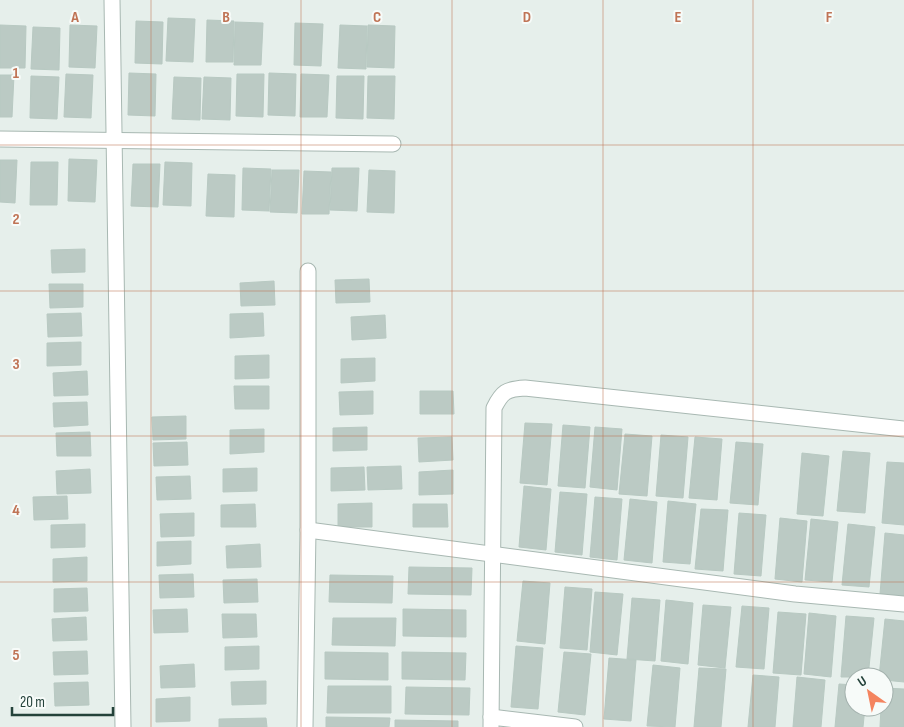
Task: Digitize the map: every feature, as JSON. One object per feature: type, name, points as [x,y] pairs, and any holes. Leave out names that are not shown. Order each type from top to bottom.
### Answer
[{"type":"street","points":[[112,0],[123,727]]},
{"type":"street","points":[[0,138],[393,144]]},
{"type":"street","points":[[305,727],[308,530],[308,271]]},
{"type":"street","points":[[575,727],[491,722],[494,408],[499,397],[505,391],[524,388],[904,429]]},
{"type":"street","points":[[308,530],[795,594],[904,604]]},
{"type":"building","points":[[168,18],[195,19],[193,62],[166,61]]},
{"type":"building","points":[[207,20],[234,21],[233,62],[206,62]]},
{"type":"building","points":[[136,21],[163,22],[162,64],[135,63]]},
{"type":"building","points":[[235,22],[263,23],[261,65],[234,65]]},
{"type":"building","points":[[295,23],[323,24],[321,66],[294,65]]},
{"type":"building","points":[[0,25],[26,26],[25,68],[0,68]]},
{"type":"building","points":[[70,25],[97,26],[95,68],[69,67]]},
{"type":"building","points":[[340,25],[367,26],[366,69],[338,68]]},
{"type":"building","points":[[368,25],[395,26],[394,68],[367,67]]},
{"type":"building","points":[[33,27],[60,28],[59,70],[31,69]]},
{"type":"building","points":[[129,73],[156,74],[155,116],[128,115]]},
{"type":"building","points":[[269,73],[296,74],[295,116],[268,115]]},
{"type":"building","points":[[66,74],[93,75],[91,118],[64,117]]},
{"type":"building","points":[[237,74],[264,74],[263,117],[236,116]]},
{"type":"building","points":[[301,74],[329,75],[327,117],[300,117]]},
{"type":"building","points":[[0,75],[14,75],[12,117],[0,117]]},
{"type":"building","points":[[31,76],[59,77],[57,119],[30,118]]},
{"type":"building","points":[[337,76],[364,76],[363,119],[336,118]]},
{"type":"building","points":[[368,76],[395,76],[394,119],[367,118]]},
{"type":"building","points":[[174,77],[201,78],[200,120],[172,119]]},
{"type":"building","points":[[204,77],[231,78],[230,120],[202,119]]},
{"type":"building","points":[[69,159],[97,160],[95,202],[68,201]]},
{"type":"building","points":[[0,160],[17,160],[15,203],[0,202]]},
{"type":"building","points":[[31,162],[58,162],[57,205],[30,205]]},
{"type":"building","points":[[165,162],[192,163],[191,206],[163,205]]},
{"type":"building","points":[[133,164],[160,164],[158,207],[131,206]]},
{"type":"building","points":[[243,168],[271,169],[269,211],[242,210]]},
{"type":"building","points":[[332,168],[359,168],[357,211],[330,210]]},
{"type":"building","points":[[272,170],[299,170],[297,213],[270,212]]},
{"type":"building","points":[[369,170],[395,171],[394,213],[367,212]]},
{"type":"building","points":[[304,171],[331,172],[329,214],[302,214]]},
{"type":"building","points":[[208,174],[235,175],[234,217],[206,216]]},
{"type":"building","points":[[85,249],[85,272],[52,273],[51,250]]},
{"type":"building","points":[[369,279],[370,302],[336,303],[335,280]]},
{"type":"building","points":[[274,281],[275,305],[241,306],[240,283]]},
{"type":"building","points":[[49,284],[83,284],[83,307],[50,308]]},
{"type":"building","points":[[81,313],[82,336],[48,337],[47,314]]},
{"type":"building","points":[[263,313],[264,336],[230,338],[230,314]]},
{"type":"building","points":[[385,315],[386,338],[352,340],[351,317]]},
{"type":"building","points":[[81,342],[81,365],[47,366],[47,343]]},
{"type":"building","points":[[269,355],[269,378],[235,379],[235,356]]},
{"type":"building","points":[[375,358],[375,381],[341,383],[341,359]]},
{"type":"building","points":[[87,371],[88,395],[54,396],[53,373]]},
{"type":"building","points":[[234,386],[269,386],[269,409],[235,409]]},
{"type":"building","points":[[373,391],[373,414],[340,415],[339,392]]},
{"type":"building","points":[[420,391],[453,391],[454,414],[420,414]]},
{"type":"building","points":[[87,402],[88,425],[54,427],[53,403]]},
{"type":"building","points":[[186,416],[186,439],[153,440],[152,417]]},
{"type":"building","points":[[525,423],[552,424],[547,485],[520,483]]},
{"type":"building","points":[[563,425],[590,427],[585,488],[558,486]]},
{"type":"building","points":[[367,427],[367,450],[333,451],[333,428]]},
{"type":"building","points":[[595,427],[622,429],[617,490],[590,487]]},
{"type":"building","points":[[264,429],[264,452],[230,454],[230,430]]},
{"type":"building","points":[[90,432],[91,456],[57,456],[56,433]]},
{"type":"building","points":[[625,434],[652,436],[647,496],[619,494]]},
{"type":"building","points":[[661,435],[688,437],[683,498],[656,496]]},
{"type":"building","points":[[452,437],[453,460],[419,462],[418,438]]},
{"type":"building","points":[[695,437],[722,439],[717,500],[689,498]]},
{"type":"building","points":[[187,442],[188,465],[154,466],[153,443]]},
{"type":"building","points":[[736,442],[763,444],[758,505],[730,503]]},
{"type":"building","points":[[843,451],[870,453],[865,513],[837,511]]},
{"type":"building","points":[[802,453],[829,456],[823,516],[797,514]]},
{"type":"building","points":[[887,462],[904,463],[904,525],[882,523]]},
{"type":"building","points":[[401,466],[402,489],[368,490],[367,467]]},
{"type":"building","points":[[364,467],[365,490],[331,491],[331,468]]},
{"type":"building","points":[[257,468],[257,491],[223,492],[223,469]]},
{"type":"building","points":[[90,469],[91,493],[57,494],[56,471]]},
{"type":"building","points":[[453,470],[453,494],[419,495],[419,472]]},
{"type":"building","points":[[190,476],[191,499],[157,500],[156,477]]},
{"type":"building","points":[[524,486],[551,489],[546,550],[519,547]]},
{"type":"building","points":[[560,492],[587,494],[582,555],[555,552]]},
{"type":"building","points":[[67,496],[68,519],[34,520],[33,497]]},
{"type":"building","points":[[595,497],[622,499],[617,560],[590,557]]},
{"type":"building","points":[[630,499],[657,502],[652,563],[624,560]]},
{"type":"building","points":[[668,501],[696,504],[690,564],[663,562]]},
{"type":"building","points":[[372,503],[372,527],[338,527],[338,504]]},
{"type":"building","points":[[255,504],[256,527],[221,527],[221,505]]},
{"type":"building","points":[[413,504],[447,504],[448,527],[413,527]]},
{"type":"building","points":[[701,509],[728,510],[723,571],[695,569]]},
{"type":"building","points":[[194,513],[194,536],[161,537],[160,514]]},
{"type":"building","points":[[739,513],[766,515],[761,576],[734,574]]},
{"type":"building","points":[[780,518],[807,521],[802,582],[775,579]]},
{"type":"building","points":[[811,519],[838,522],[832,582],[805,580]]},
{"type":"building","points":[[85,524],[85,547],[51,548],[51,525]]},
{"type":"building","points":[[848,524],[875,527],[869,587],[842,585]]},
{"type":"building","points":[[885,533],[904,535],[904,596],[880,594]]},
{"type":"building","points":[[191,541],[191,564],[157,566],[157,542]]},
{"type":"building","points":[[260,544],[261,567],[227,568],[226,546]]},
{"type":"building","points":[[87,557],[87,581],[53,582],[53,559]]},
{"type":"building","points":[[409,567],[472,568],[471,595],[408,594]]},
{"type":"building","points":[[193,574],[194,597],[160,598],[159,575]]},
{"type":"building","points":[[330,575],[393,576],[392,603],[329,602]]},
{"type":"building","points":[[257,579],[258,602],[224,603],[223,580]]},
{"type":"building","points":[[523,581],[550,583],[545,644],[517,641]]},
{"type":"building","points":[[565,587],[592,589],[587,650],[560,648]]},
{"type":"building","points":[[87,588],[88,611],[54,612],[54,589]]},
{"type":"building","points":[[595,592],[623,594],[617,655],[590,652]]},
{"type":"building","points":[[632,598],[660,600],[655,661],[627,659]]},
{"type":"building","points":[[666,600],[693,603],[688,664],[661,661]]},
{"type":"building","points":[[703,605],[731,607],[725,668],[698,665]]},
{"type":"building","points":[[742,606],[769,608],[764,669],[736,667]]},
{"type":"building","points":[[187,609],[188,632],[154,633],[153,610]]},
{"type":"building","points":[[403,609],[466,610],[466,637],[403,636]]},
{"type":"building","points":[[778,612],[806,614],[801,675],[773,673]]},
{"type":"building","points":[[809,613],[836,616],[831,677],[804,674]]},
{"type":"building","points":[[222,614],[256,614],[257,637],[223,638]]},
{"type":"building","points":[[846,616],[874,618],[869,667],[844,667],[844,677],[841,677]]},
{"type":"building","points":[[86,617],[87,640],[53,641],[52,619]]},
{"type":"building","points":[[333,618],[396,618],[395,646],[332,645]]},
{"type":"building","points":[[885,619],[904,621],[904,682],[894,681],[894,667],[880,667]]},
{"type":"building","points":[[259,646],[259,669],[225,670],[225,647]]},
{"type":"building","points":[[516,646],[543,648],[538,709],[511,707]]},
{"type":"building","points":[[87,651],[88,674],[54,675],[53,652]]},
{"type":"building","points":[[325,652],[388,653],[388,680],[325,679]]},
{"type":"building","points":[[402,652],[466,653],[465,680],[402,679]]},
{"type":"building","points":[[564,652],[591,654],[585,715],[558,712]]},
{"type":"building","points":[[609,658],[636,660],[631,721],[604,719]]},
{"type":"building","points":[[194,664],[195,687],[161,688],[160,666]]},
{"type":"building","points":[[653,665],[680,668],[675,727],[647,726]]},
{"type":"building","points":[[699,668],[726,669],[721,727],[694,727]]},
{"type":"building","points":[[753,675],[779,677],[775,727],[748,727]]},
{"type":"building","points":[[797,677],[825,680],[821,727],[793,727]]},
{"type":"building","points":[[266,681],[266,704],[232,705],[231,682]]},
{"type":"building","points":[[88,682],[89,705],[55,706],[54,683]]},
{"type":"building","points":[[839,684],[844,684],[844,717],[864,717],[863,727],[835,727]]},
{"type":"building","points":[[328,686],[391,686],[391,713],[327,713]]},
{"type":"building","points":[[406,687],[470,688],[469,715],[405,714]]},
{"type":"building","points":[[894,688],[904,689],[904,727],[880,727],[880,717],[894,717]]},
{"type":"building","points":[[190,697],[190,721],[156,722],[156,699]]},
{"type":"building","points":[[326,717],[390,718],[389,727],[326,727]]},
{"type":"building","points":[[266,718],[267,727],[219,727],[219,719]]},
{"type":"building","points":[[395,720],[458,721],[458,727],[395,727]]}]
